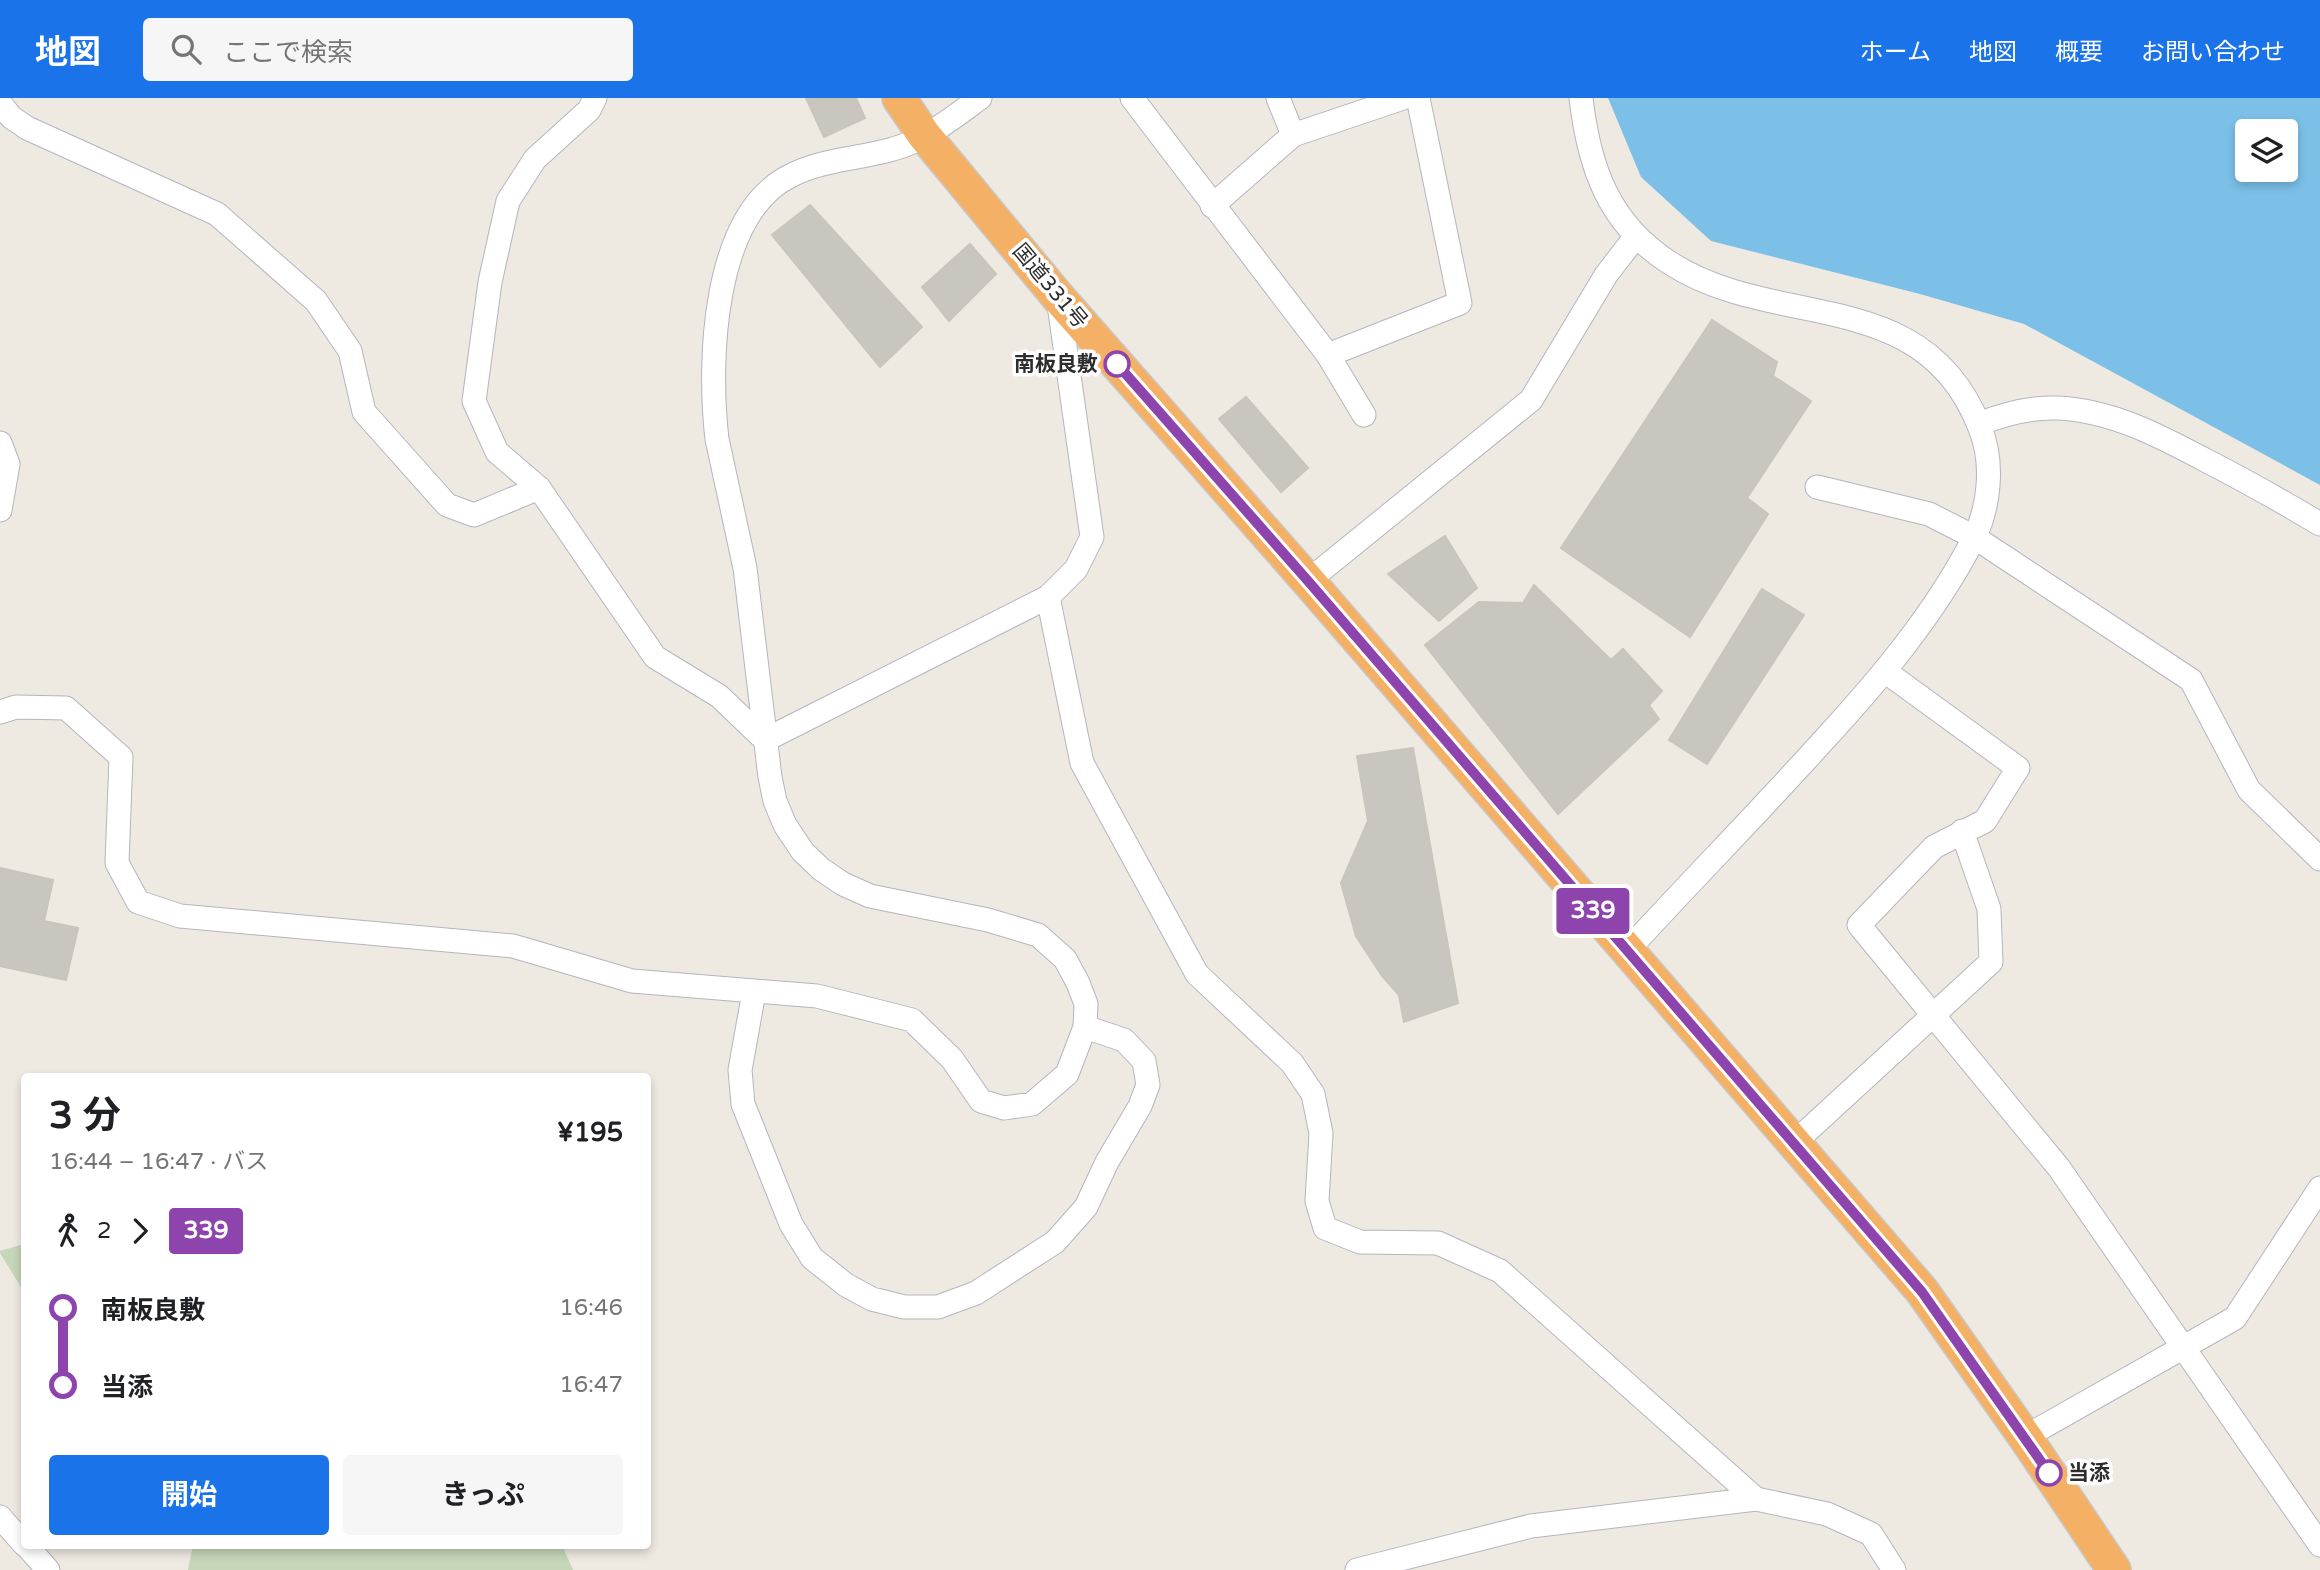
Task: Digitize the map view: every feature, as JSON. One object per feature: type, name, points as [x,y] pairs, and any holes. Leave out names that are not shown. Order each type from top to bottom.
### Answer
[{"type":"highway","name":"国道331号","points":[[899,98],[924,135],[1058,297],[1308,581],[1922,1292],[2025,1437],[2114,1570]]},
{"type":"street","points":[[595,98],[589,110],[535,159],[508,201],[488,295],[474,401],[497,452],[539,488],[655,657],[719,696],[765,740]]},
{"type":"street","points":[[0,712],[16,707],[66,708],[121,757],[117,863],[138,902],[180,916],[513,946],[632,981],[817,996],[912,1020],[952,1059],[981,1101],[1004,1108],[1032,1104],[1067,1074],[1085,1027],[1086,1004],[1065,959],[1038,935],[988,920],[870,896],[843,884],[803,852],[785,825],[775,801],[765,740],[745,568],[714,417],[714,338],[723,284],[744,222],[759,201],[788,176],[823,163],[892,150],[924,135],[980,98]]},
{"type":"street","points":[[1132,98],[1328,355],[1364,415]]},
{"type":"street","points":[[1278,98],[1293,135]]},
{"type":"street","points":[[1212,206],[1293,135],[1403,98]]},
{"type":"street","points":[[1328,355],[1460,303],[1418,98]]},
{"type":"street","points":[[1581,98],[1589,152],[1601,187],[1636,236],[1671,264],[1704,281],[1741,293],[1877,325],[1907,338],[1933,358],[1956,382],[1969,401],[1984,438],[1988,473],[1984,511],[1974,537],[1929,613],[1886,672],[1628,951]]},
{"type":"street","points":[[0,103],[11,117],[27,128],[217,214],[316,301],[349,351],[364,412],[447,505],[474,515],[539,488]]},
{"type":"street","points":[[1308,581],[1531,400],[1606,275],[1636,236]]},
{"type":"street","points":[[765,740],[1048,597],[1076,569],[1092,537],[1058,297]]},
{"type":"street","points":[[1979,424],[2007,413],[2025,410],[2055,408],[2093,412],[2154,433],[2267,492],[2320,524]]},
{"type":"street","points":[[0,443],[8,464],[0,510]]},
{"type":"street","points":[[1817,487],[1929,514],[1974,537],[2191,680],[2249,790],[2320,859]]},
{"type":"street","points":[[1048,597],[1082,763],[1197,974],[1292,1063],[1313,1094],[1321,1133],[1317,1201],[1325,1227],[1360,1242],[1438,1243],[1500,1270],[1756,1499]]},
{"type":"street","points":[[1886,672],[2018,768],[1985,821],[1934,847],[1859,925],[2059,1168],[2320,1545]]},
{"type":"street","points":[[1794,1143],[1991,962],[1989,909],[1962,831]]},
{"type":"street","points":[[754,992],[740,1070],[743,1104],[791,1224],[812,1258],[846,1285],[872,1299],[904,1307],[937,1307],[976,1293],[1055,1242],[1086,1207],[1107,1163],[1140,1106],[1148,1085],[1144,1060],[1124,1040],[1085,1027]]},
{"type":"street","points":[[2025,1437],[2235,1318],[2320,1188]]},
{"type":"street","points":[[1357,1570],[1531,1526],[1756,1499],[1827,1514],[1871,1534],[1894,1570]]},
{"type":"street","points":[[0,1517],[21,1541]]},
{"type":"street","points":[[29,1549],[48,1570]]},
{"type":"green space","points":[[21,1245],[21,1287],[0,1253]]},
{"type":"green space","points":[[192,1549],[564,1549],[573,1570],[188,1570]]},
{"type":"water","points":[[1608,98],[2320,98],[2320,485],[2024,324],[1920,294],[1711,241],[1641,177]]},
{"type":"building","points":[[806,98],[856,98],[865,118],[824,137]]},
{"type":"building","points":[[810,205],[922,327],[880,367],[772,235]]},
{"type":"building","points":[[970,244],[996,274],[949,321],[922,287]]},
{"type":"building","points":[[1712,320],[1777,362],[1773,376],[1811,401],[1747,498],[1768,514],[1690,637],[1561,548]]},
{"type":"building","points":[[1246,397],[1308,468],[1281,492],[1219,419]]},
{"type":"building","points":[[1445,536],[1477,588],[1439,621],[1388,574]]},
{"type":"building","points":[[1534,585],[1611,660],[1623,649],[1662,691],[1649,705],[1659,719],[1558,814],[1425,645],[1479,602],[1523,603]]},
{"type":"building","points":[[1762,589],[1804,615],[1707,764],[1669,740]]},
{"type":"building","points":[[1413,748],[1458,1003],[1404,1022],[1399,995],[1382,976],[1356,936],[1341,883],[1368,821],[1357,756]]},
{"type":"building","points":[[0,868],[53,880],[44,921],[78,928],[66,980],[0,966]]},
{"type":"bus line","name":"339","points":[[1117,364],[1922,1292],[2049,1473]]},
{"type":"place","name":"南板良敷","points":[[1117,364]]},
{"type":"place","name":"当添","points":[[2049,1473]]}]
